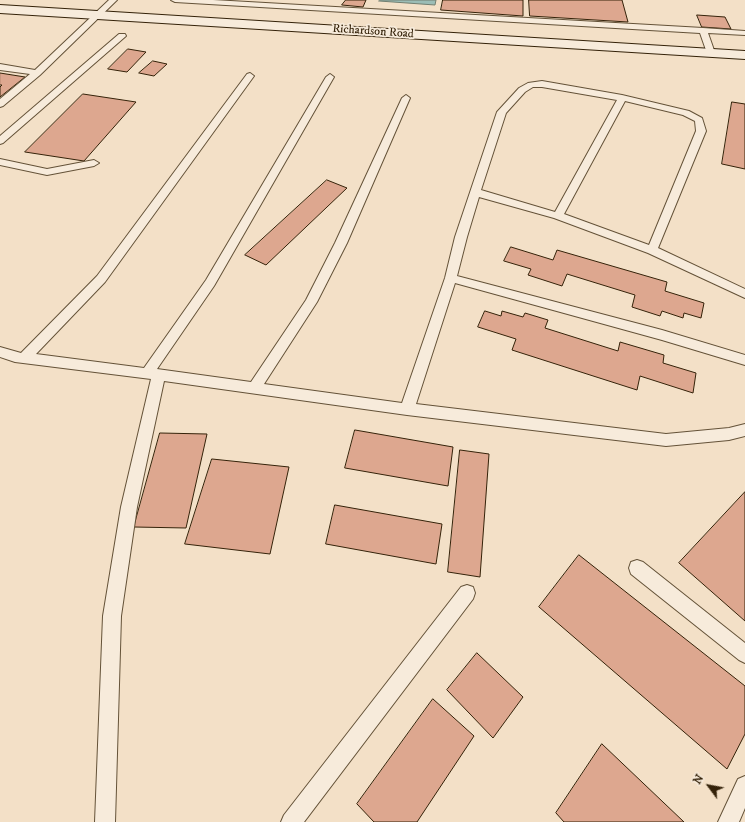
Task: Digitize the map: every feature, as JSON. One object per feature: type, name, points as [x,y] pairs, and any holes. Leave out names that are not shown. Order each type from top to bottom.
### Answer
[{"type":"street","name":"Richardson Road","points":[[1,10],[745,55]]},
{"type":"lane","points":[[0,104],[37,73],[113,0]]},
{"type":"lane","points":[[175,0],[745,33]]},
{"type":"lane","points":[[703,30],[711,53]]},
{"type":"lane","points":[[0,141],[122,36]]},
{"type":"lane","points":[[0,67],[37,73]]},
{"type":"lane","points":[[24,358],[101,279],[250,76]]},
{"type":"lane","points":[[105,822],[112,616],[129,507],[153,374],[210,283],[330,77]]},
{"type":"lane","points":[[407,410],[451,278],[460,237],[502,112],[522,90],[531,85],[542,84],[622,98],[686,113],[699,120],[701,131],[652,250]]},
{"type":"lane","points":[[254,388],[310,302],[338,250],[406,98]]},
{"type":"lane","points":[[558,216],[622,98]]},
{"type":"lane","points":[[0,162],[47,172],[94,163]]},
{"type":"lane","points":[[475,192],[558,216],[652,250],[745,294]]},
{"type":"lane","points":[[451,278],[662,335],[745,360]]},
{"type":"lane","points":[[0,352],[14,357],[153,374],[407,410],[666,440],[729,434],[745,430]]},
{"type":"lane","points":[[636,568],[745,654]]},
{"type":"lane","points":[[292,822],[467,593]]},
{"type":"lane","points":[[728,822],[745,786]]},
{"type":"water","points":[[436,0],[435,5],[379,1]]},
{"type":"building","points":[[346,0],[366,0],[363,7],[342,5]]},
{"type":"building","points":[[443,0],[523,0],[523,16],[441,10]]},
{"type":"building","points":[[529,0],[622,0],[628,22],[530,16]]},
{"type":"building","points":[[697,15],[725,17],[731,29],[702,27]]},
{"type":"building","points":[[128,49],[146,52],[127,72],[108,69]]},
{"type":"building","points":[[153,61],[167,64],[154,76],[139,73]]},
{"type":"building","points":[[0,73],[25,77],[0,97],[0,87],[2,85],[0,85]]},
{"type":"building","points":[[83,94],[136,102],[84,161],[25,152]]},
{"type":"building","points":[[732,102],[745,104],[745,169],[722,164]]},
{"type":"building","points":[[327,180],[347,188],[266,265],[245,255]]},
{"type":"building","points":[[511,247],[553,260],[557,250],[667,282],[665,291],[704,303],[701,318],[684,313],[683,318],[662,311],[660,316],[632,307],[635,295],[567,274],[562,286],[528,275],[531,269],[504,261]]},
{"type":"building","points":[[485,311],[501,316],[502,311],[523,317],[525,313],[548,320],[545,328],[618,351],[620,342],[664,355],[663,363],[696,373],[693,393],[640,376],[637,390],[512,350],[516,339],[478,327]]},
{"type":"building","points":[[355,430],[453,447],[448,486],[345,468]]},
{"type":"building","points":[[160,433],[207,434],[186,528],[134,527]]},
{"type":"building","points":[[460,450],[489,454],[480,577],[448,572]]},
{"type":"building","points":[[212,459],[289,467],[270,554],[185,544]]},
{"type":"building","points":[[745,492],[745,621],[679,563]]},
{"type":"building","points":[[335,505],[442,524],[436,564],[326,544]]},
{"type":"building","points":[[579,555],[745,686],[745,734],[727,769],[539,607]]},
{"type":"building","points":[[477,653],[523,697],[493,738],[447,690]]},
{"type":"building","points":[[433,699],[474,736],[417,822],[374,822],[357,804]]},
{"type":"building","points":[[602,744],[684,822],[564,822],[556,813]]}]
